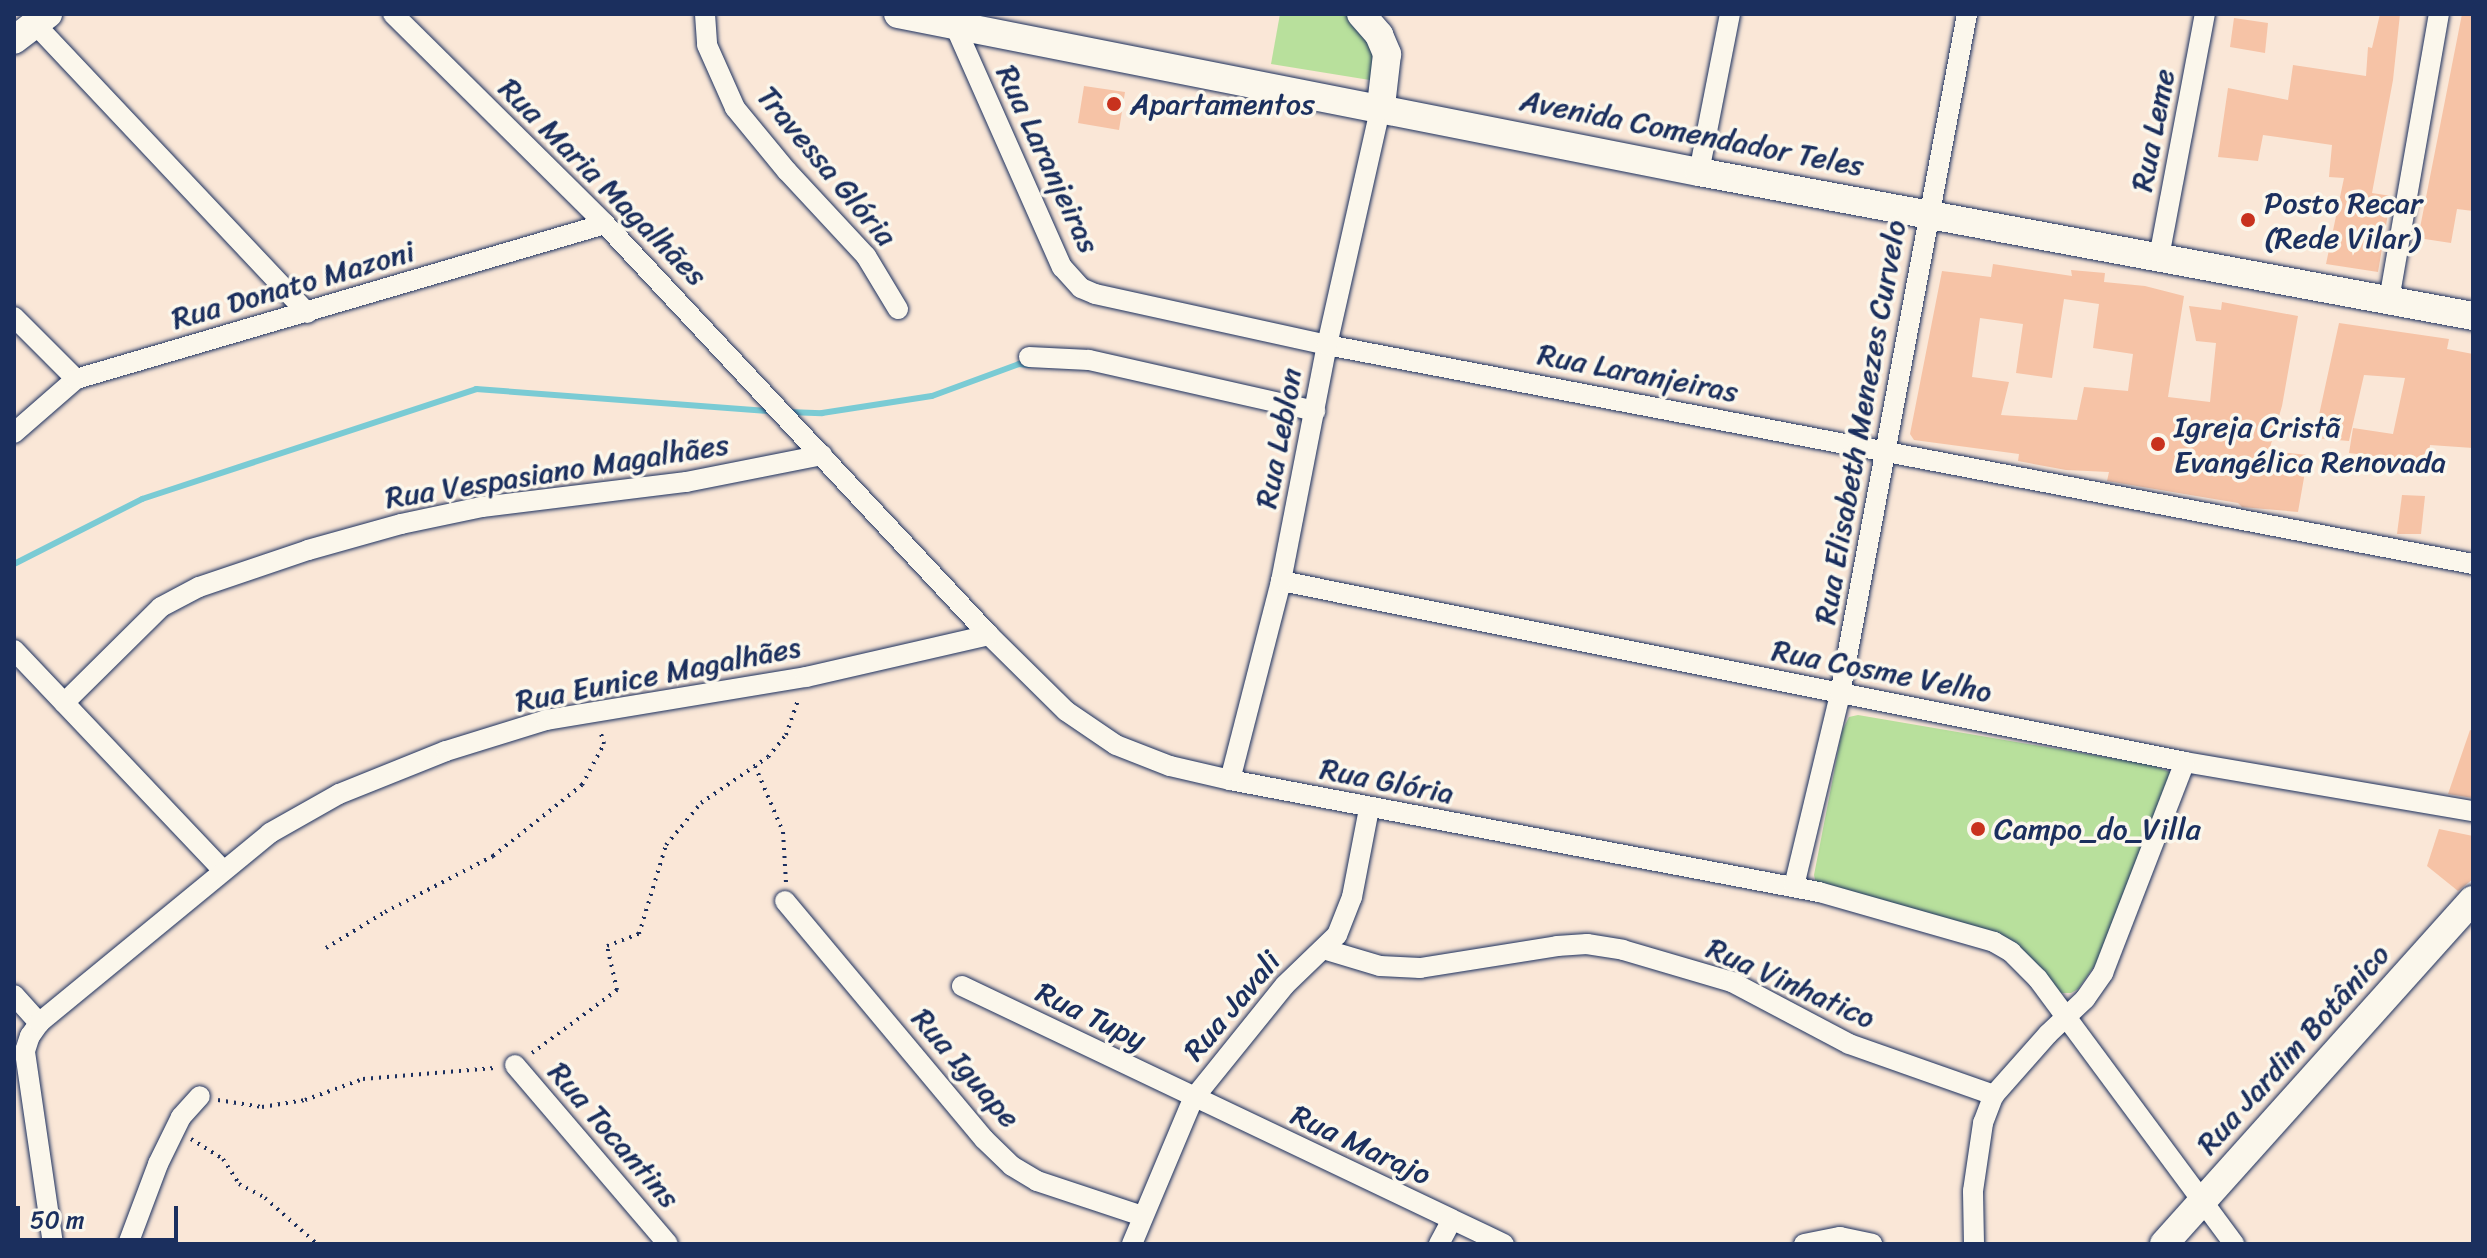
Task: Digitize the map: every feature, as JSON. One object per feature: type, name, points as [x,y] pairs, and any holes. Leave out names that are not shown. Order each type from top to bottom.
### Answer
[{"type":"main road","name":"Avenida Comendador Teles","points":[[898,14],[1381,106],[1699,172],[2473,316]]},
{"type":"main road","points":[[1361,14],[1379,35],[1387,54],[1381,106]]},
{"type":"main road","name":"Rua Jardim Botânico","points":[[2164,1244],[2473,900]]},
{"type":"street","name":"Rua Maria Magalhães","points":[[393,14],[605,224],[794,423]]},
{"type":"street","name":"Travessa Glória","points":[[705,14],[707,45],[735,108],[787,171],[866,256],[898,309]]},
{"type":"street","points":[[1699,172],[1730,14]]},
{"type":"street","name":"Rua Elisabeth Menezes Curvelo","points":[[1794,886],[1840,694],[1967,14]]},
{"type":"street","name":"Rua Leme","points":[[2159,257],[2205,14]]},
{"type":"street","points":[[2389,300],[2439,14]]},
{"type":"street","points":[[32,26],[307,313]]},
{"type":"street","name":"Rua Laranjeiras","points":[[955,26],[1062,267],[1072,280],[1095,294],[1327,345],[1887,449],[2473,564]]},
{"type":"street","name":"Rua Leblon","points":[[1230,780],[1281,581],[1327,345],[1381,106]]},
{"type":"street","name":"Rua Donato Mazoni","points":[[14,433],[76,379],[605,224]]},
{"type":"street","points":[[14,317],[76,379]]},
{"type":"street","points":[[1029,357],[1089,360],[1313,423]]},
{"type":"street","name":"Rua Glória","points":[[794,423],[989,635],[1066,711],[1116,745],[1170,766],[1369,809],[1794,886],[1879,906],[1994,942],[2025,965],[2066,1016],[2234,1244]]},
{"type":"street","name":"Rua Vespasiano Magalhães","points":[[64,703],[161,607],[199,587],[308,550],[401,524],[482,507],[686,482],[822,455]]},
{"type":"street","name":"Rua Cosme Velho","points":[[1281,581],[2185,762],[2473,811]]},
{"type":"street","name":"Rua Eunice Magalhães","points":[[39,1023],[270,833],[339,794],[446,751],[546,720],[806,677],[989,635]]},
{"type":"street","points":[[14,650],[223,870]]},
{"type":"street","points":[[1974,1244],[1973,1191],[1983,1123],[1994,1095],[2095,986],[2112,956],[2185,762]]},
{"type":"street","name":"Rua Javali","points":[[1132,1244],[1193,1099],[1285,985],[1337,935],[1346,916],[1369,809]]},
{"type":"street","name":"Rua Iguape","points":[[785,901],[984,1139],[1012,1166],[1037,1181],[1142,1216]]},
{"type":"street","name":"Rua Vinhatico","points":[[1323,949],[1380,966],[1420,968],[1557,946],[1587,944],[1623,950],[1732,982],[1849,1044],[1994,1095]]},
{"type":"street","name":"Rua Tupy","points":[[962,986],[1193,1099]]},
{"type":"street","points":[[14,995],[39,1023],[25,1051],[53,1244]]},
{"type":"street","name":"Rua Tocantins","points":[[515,1065],[668,1244]]},
{"type":"street","points":[[128,1244],[158,1164],[175,1130],[200,1096]]},
{"type":"street","name":"Rua Marajo","points":[[1193,1099],[1504,1244]]},
{"type":"street","points":[[1439,1244],[1451,1221]]},
{"type":"street","points":[[1804,1244],[1840,1237],[1872,1244]]},
{"type":"path","points":[[200,1096],[262,1107],[305,1100],[363,1079],[515,1065],[617,990],[607,946],[639,934],[666,845],[701,803],[768,757],[786,735],[806,677]]},
{"type":"path","points":[[326,948],[385,912],[493,856],[582,785],[604,744],[596,712]]},
{"type":"path","points":[[755,765],[783,832],[787,860],[785,901]]},
{"type":"path","points":[[175,1130],[223,1159],[239,1184],[265,1198],[317,1244]]},
{"type":"green space","points":[[1280,14],[1357,14],[1374,41],[1382,82],[1271,64]]},
{"type":"green space","name":"Campo_do_Villa","points":[[1858,715],[2152,765],[2172,773],[2098,961],[2078,989],[2071,993],[2056,993],[1970,925],[1816,884],[1814,875],[1842,731],[1849,717]]},
{"type":"building","points":[[2380,14],[2400,14],[2393,80],[2372,193],[2391,196],[2378,272],[2326,264],[2344,178],[2329,177],[2332,145],[2263,135],[2258,161],[2218,157],[2228,88],[2288,100],[2293,65],[2366,76],[2368,47],[2372,48]]},
{"type":"building","points":[[2462,14],[2473,14],[2473,211],[2457,209],[2451,243],[2418,238]]},
{"type":"building","points":[[2234,18],[2268,23],[2265,53],[2230,47]]},
{"type":"building","name":"Apartamentos","points":[[1084,86],[1125,92],[1119,130],[1078,123]]},
{"type":"building","points":[[1993,264],[2072,276],[2071,270],[2105,273],[2104,282],[2145,286],[2184,296],[2168,397],[2210,402],[2216,343],[2196,341],[2189,306],[2221,310],[2222,302],[2298,316],[2282,406],[2269,451],[2308,455],[2298,512],[2242,507],[2238,503],[2107,481],[2109,472],[2066,470],[2018,461],[2019,454],[1914,440],[1910,434],[1942,271],[1991,277]],"holes":[[[2064,299],[2099,304],[2093,348],[2133,354],[2128,391],[2084,387],[2077,420],[2001,415],[2009,382],[1972,377],[1980,318],[2023,324],[2016,373],[2052,378]]]},
{"type":"building","points":[[2339,323],[2449,339],[2447,349],[2473,354],[2473,448],[2430,445],[2428,463],[2349,453],[2353,428],[2393,434],[2405,378],[2364,375],[2349,441],[2314,438]]},
{"type":"building","points":[[2402,495],[2425,496],[2421,534],[2397,534]]},
{"type":"building","points":[[2470,730],[2473,731],[2473,798],[2448,794]]},
{"type":"building","points":[[2439,829],[2473,836],[2473,879],[2458,891],[2427,866]]},
{"type":"waterway","points":[[787,412],[822,413],[932,396],[1019,364],[1029,365]]},
{"type":"waterway","points":[[14,564],[142,499],[476,389],[772,411]]},
{"type":"place","name":"Apartamentos","points":[[1114,104]]},
{"type":"place","name":"Posto Recar (Rede Vilar)","points":[[2248,220]]},
{"type":"place","name":"Igreja Cristã Evangélica Renovada","points":[[2158,444]]},
{"type":"place","name":"Campo_do_Villa","points":[[1978,829]]}]
